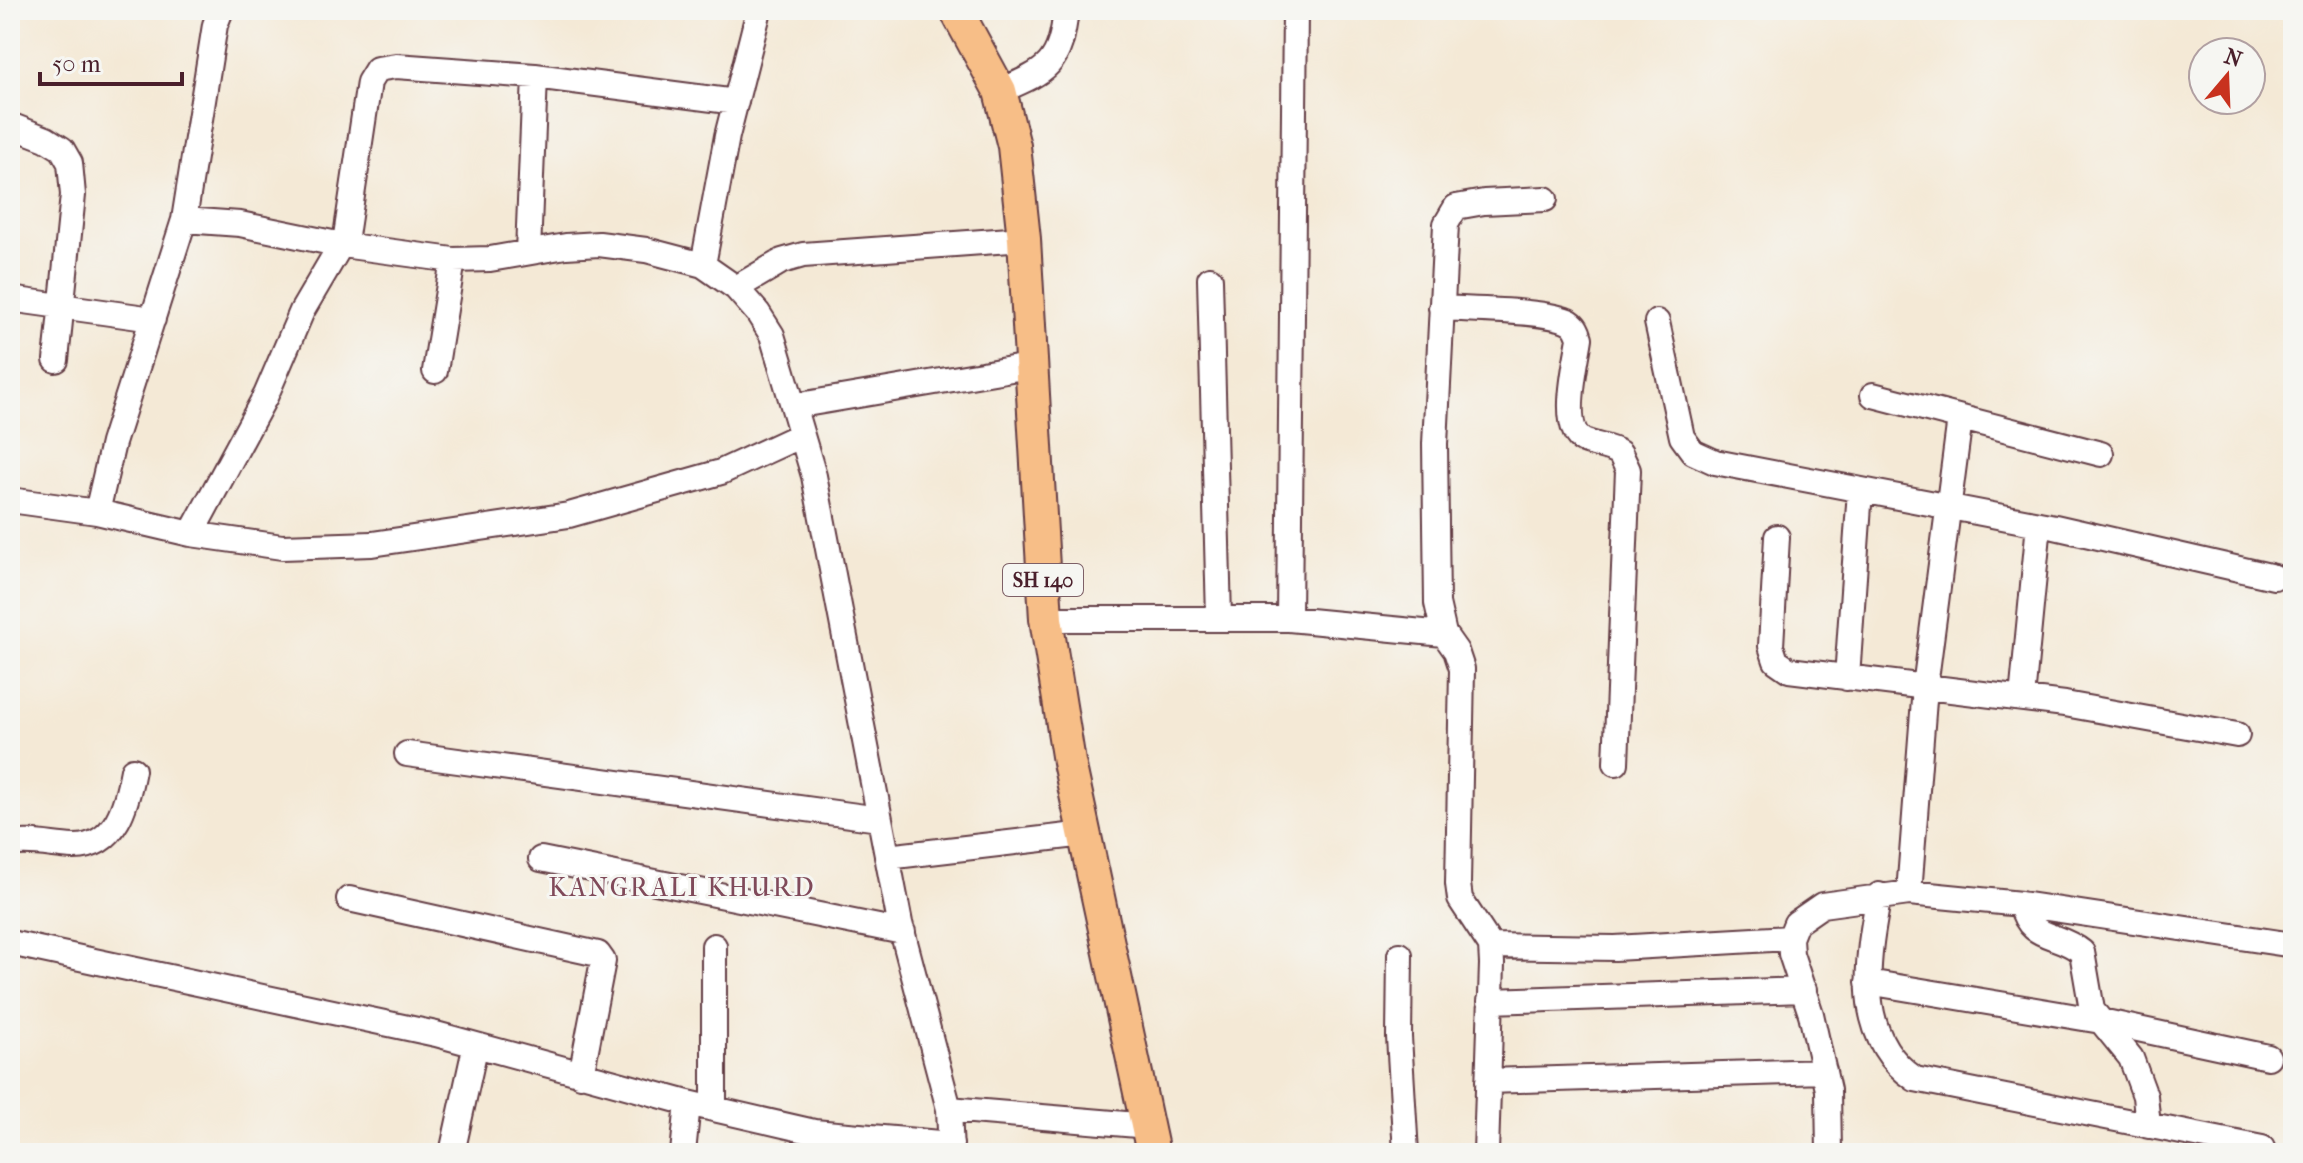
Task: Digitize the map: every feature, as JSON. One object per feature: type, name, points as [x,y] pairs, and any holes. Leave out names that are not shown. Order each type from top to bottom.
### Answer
[{"type":"main road","name":"SH 140","points":[[956,10],[1000,91],[1014,146],[1024,239],[1046,619],[1085,834],[1151,1139]]},
{"type":"street","points":[[97,512],[113,443],[184,220],[215,25],[221,10]]},
{"type":"street","points":[[703,265],[736,102],[759,10]]},
{"type":"street","points":[[1000,91],[1039,75],[1056,59],[1066,10]]},
{"type":"street","points":[[1289,619],[1295,10]]},
{"type":"street","points":[[191,534],[266,395],[302,311],[342,245],[348,226],[369,82],[377,69],[396,66],[535,76],[736,102]]},
{"type":"street","points":[[528,252],[535,76]]},
{"type":"street","points":[[10,125],[62,149],[70,163],[73,195],[56,360]]},
{"type":"street","points":[[1486,1153],[1491,946],[1460,899],[1462,669],[1456,651],[1444,634],[1437,603],[1435,459],[1446,224],[1456,207],[1484,202],[1545,199]]},
{"type":"street","points":[[10,943],[436,1034],[475,1048],[814,1132],[951,1149],[949,1109],[903,932],[834,572],[794,406],[772,335],[736,288],[703,265],[646,250],[599,244],[453,260],[342,245],[240,224],[184,220]]},
{"type":"street","points":[[736,288],[773,265],[803,255],[1024,239]]},
{"type":"street","points":[[435,371],[453,260]]},
{"type":"street","points":[[1210,279],[1219,618]]},
{"type":"street","points":[[10,299],[153,319]]},
{"type":"street","points":[[1441,308],[1547,317],[1572,323],[1578,330],[1580,338],[1570,412],[1572,428],[1584,441],[1620,453],[1628,470],[1616,763]]},
{"type":"street","points":[[1657,322],[1682,437],[1693,452],[1715,462],[2039,524],[2274,577]]},
{"type":"street","points":[[794,406],[1029,366]]},
{"type":"street","points":[[1873,395],[2101,454]]},
{"type":"street","points":[[1909,893],[1925,687],[1960,418]]},
{"type":"street","points":[[10,500],[97,512],[191,534],[282,547],[372,544],[569,515],[721,472],[801,435]]},
{"type":"street","points":[[1847,678],[1860,490]]},
{"type":"street","points":[[2022,698],[2039,524]]},
{"type":"street","points":[[1777,537],[1772,655],[1789,670],[2022,698],[2237,735]]},
{"type":"street","points":[[1046,619],[1289,619],[1444,634]]},
{"type":"street","points":[[407,754],[879,819]]},
{"type":"street","points":[[10,844],[78,847],[103,838],[126,809],[133,770]]},
{"type":"street","points":[[887,857],[1085,834]]},
{"type":"street","points":[[541,859],[903,932]]},
{"type":"street","points":[[1829,1153],[1831,1123],[1824,1071],[1804,990],[1791,954],[1790,938],[1796,923],[1822,905],[1909,893],[2021,904],[2293,945]]},
{"type":"street","points":[[1879,895],[1869,946],[1868,982],[1872,1020],[1882,1046],[1897,1066],[1915,1079],[2262,1148]]},
{"type":"street","points":[[349,899],[598,954],[603,961],[602,978],[581,1075]]},
{"type":"street","points":[[2021,904],[2025,920],[2031,928],[2082,952],[2092,1010],[2131,1058],[2140,1076],[2148,1126]]},
{"type":"street","points":[[1491,946],[1615,948],[1790,938]]},
{"type":"street","points":[[714,946],[714,1109]]},
{"type":"street","points":[[1400,955],[1399,1037],[1406,1153]]},
{"type":"street","points":[[1868,982],[2101,1021],[2268,1057]]},
{"type":"street","points":[[1490,1001],[1804,990]]},
{"type":"street","points":[[452,1153],[475,1048]]},
{"type":"street","points":[[1488,1081],[1824,1071]]},
{"type":"street","points":[[683,1153],[688,1103]]},
{"type":"street","points":[[949,1109],[1151,1139]]},
{"type":"district","name":"KANGRALI KHURD","points":[[682,887]]}]
